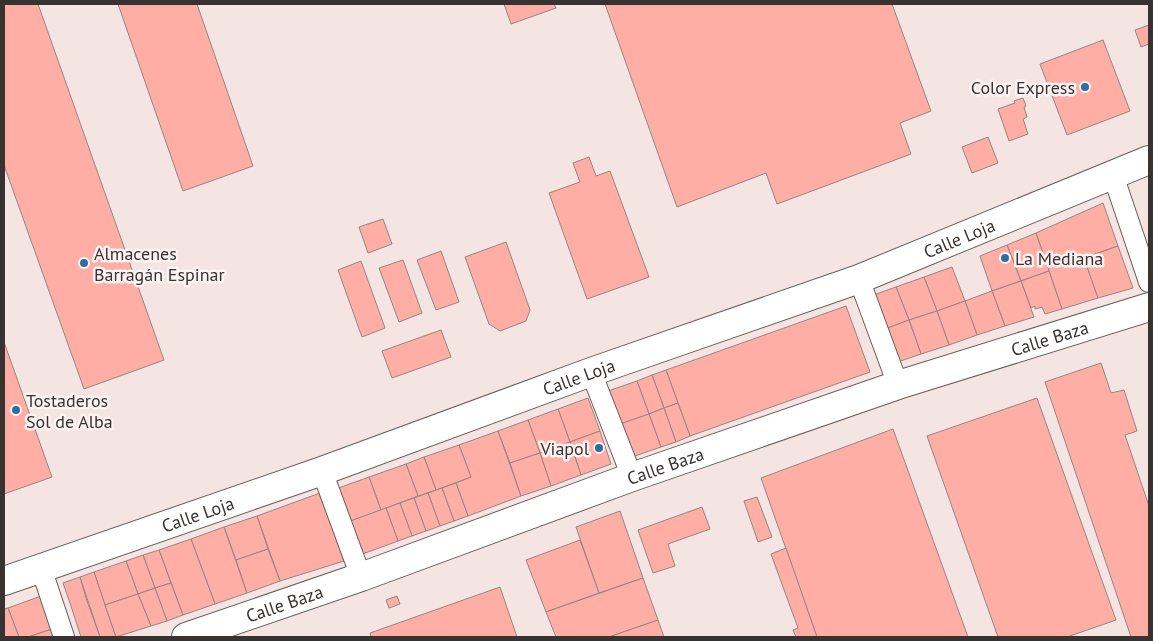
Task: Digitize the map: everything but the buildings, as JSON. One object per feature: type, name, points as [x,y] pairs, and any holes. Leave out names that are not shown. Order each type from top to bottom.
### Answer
[{"type":"street","name":"Calle Loja","points":[[4,581],[322,471],[591,372],[859,279],[1149,160]]},
{"type":"street","points":[[1112,174],[1149,282]]},
{"type":"street","points":[[859,279],[898,384]]},
{"type":"street","name":"Calle Baza","points":[[186,637],[361,577],[632,477],[898,384],[1149,308]]},
{"type":"street","points":[[591,372],[632,477]]},
{"type":"street","points":[[322,471],[361,577]]},
{"type":"street","points":[[41,568],[64,637]]},
{"type":"place","name":"Color Express","points":[[1085,87]]},
{"type":"place","name":"La Mediana","points":[[1005,258]]},
{"type":"place","name":"Almacenes Barragán Espinar","points":[[84,263]]},
{"type":"place","name":"Tostaderos Sol de Alba","points":[[16,410]]},
{"type":"place","name":"Viapol","points":[[599,448]]}]
